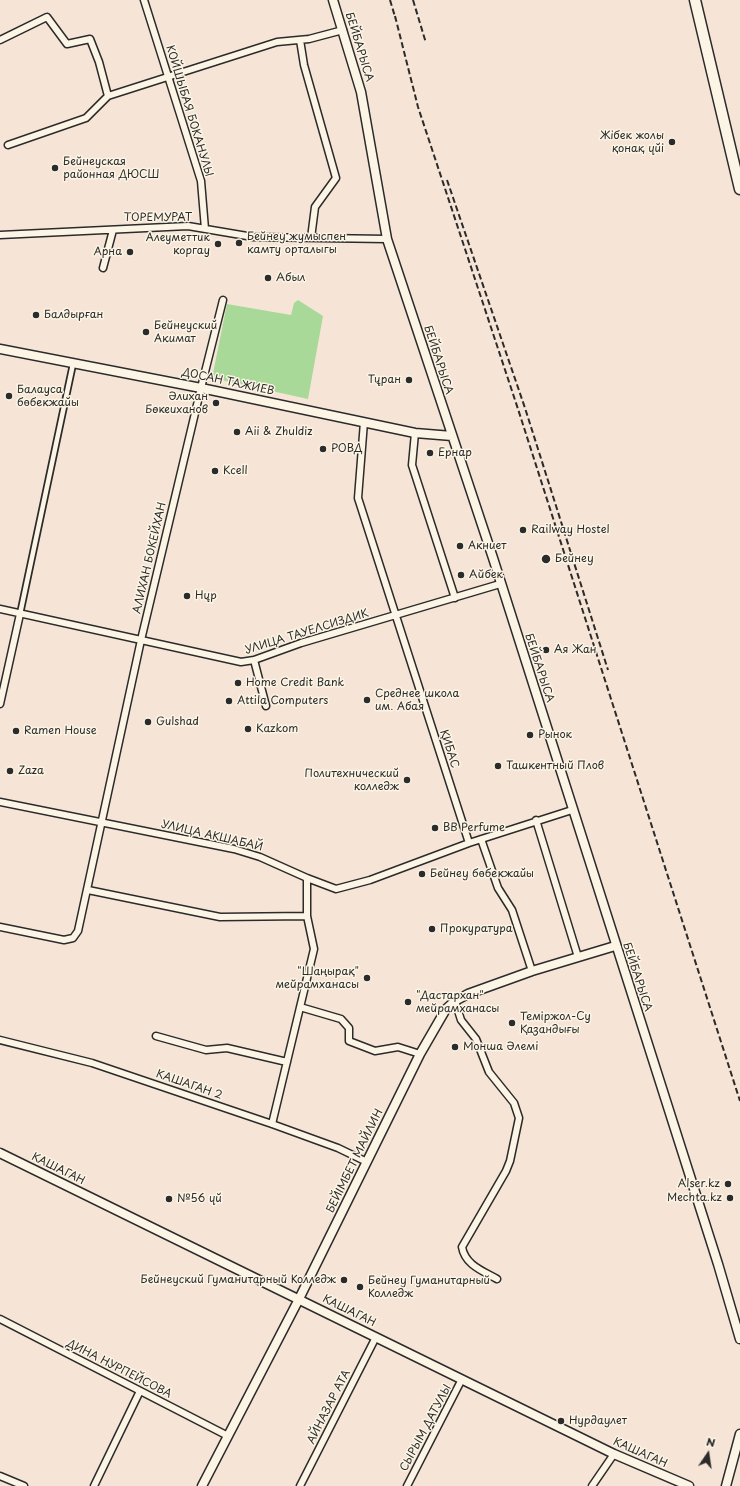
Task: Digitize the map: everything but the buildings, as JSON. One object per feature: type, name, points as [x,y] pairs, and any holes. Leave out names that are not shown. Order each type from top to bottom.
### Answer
[{"type":"highway","points":[[695,0],[740,189]]},
{"type":"street","name":"КОЙШЫБАЯ БОКАНУЛЫ","points":[[144,0],[201,181],[205,229]]},
{"type":"street","name":"БЕЙБАРЫСА","points":[[333,0],[361,92],[387,239],[500,584],[718,1264],[740,1339]]},
{"type":"street","points":[[0,40],[47,17],[67,44],[90,39],[99,62],[108,96]]},
{"type":"street","points":[[8,146],[86,118],[108,96],[277,42],[300,40],[343,30]]},
{"type":"street","points":[[300,40],[304,65],[336,178],[314,206],[310,238]]},
{"type":"street","name":"ТОРЕМУРАТ","points":[[0,235],[188,226],[253,237],[387,239]]},
{"type":"street","points":[[103,268],[113,230]]},
{"type":"street","name":"АЛИХАН БОКЕЙХАН","points":[[0,927],[64,940],[73,938],[78,931],[141,640],[200,388],[224,300]]},
{"type":"street","name":"ДОСАН ТАЖИЕВ","points":[[0,349],[200,388],[415,433],[452,436]]},
{"type":"street","points":[[0,704],[73,364]]},
{"type":"street","name":"ҚИБАС","points":[[364,422],[358,498],[469,843]]},
{"type":"street","points":[[415,433],[412,465],[455,598]]},
{"type":"street","name":"УЛИЦА ТАУЕЛСИЗДИК","points":[[0,609],[242,662],[254,660],[301,643],[500,584]]},
{"type":"street","points":[[254,660],[266,706]]},
{"type":"street","name":"УЛИЦА АКШАБАЙ","points":[[0,802],[234,849],[260,857],[307,878],[336,888],[370,880],[469,843],[536,820],[572,810]]},
{"type":"street","points":[[536,820],[578,957]]},
{"type":"street","points":[[481,839],[498,888],[512,910],[532,971]]},
{"type":"street","points":[[272,1124],[314,949],[307,916],[307,878]]},
{"type":"street","points":[[88,890],[220,917],[307,916]]},
{"type":"street","name":"БЕЙІМБЕТ МАЙЛИН","points":[[202,1486],[298,1299],[420,1054],[446,1009],[455,1001],[468,994],[532,971],[615,946]]},
{"type":"street","points":[[455,1001],[461,1020],[476,1039],[489,1072],[514,1103],[519,1118],[510,1161],[506,1171],[462,1248],[465,1259],[469,1263],[497,1279]]},
{"type":"street","points":[[300,1007],[342,1019],[349,1028],[348,1041],[375,1051],[398,1046],[420,1054]]},
{"type":"street","points":[[156,1036],[206,1050],[227,1048],[287,1062]]},
{"type":"street","name":"КАШАГАН 2","points":[[0,1040],[92,1063],[272,1124],[338,1148],[366,1162]]},
{"type":"street","name":"КАШАГАН","points":[[0,1153],[614,1454],[689,1486]]},
{"type":"street","name":"ДИНА НУРПЕЙСОВА","points":[[0,1319],[228,1436]]},
{"type":"street","name":"АЙНАЗАР АТА","points":[[300,1486],[376,1337]]},
{"type":"street","name":"СЫРЫМ ДАТУЛЫ","points":[[407,1486],[462,1379]]},
{"type":"street","points":[[94,1486],[140,1391]]},
{"type":"street","points":[[726,1486],[740,1434]]},
{"type":"street","points":[[592,1486],[614,1454]]},
{"type":"street","points":[[0,1476],[24,1486]]},
{"type":"green space","points":[[298,300],[323,316],[308,399],[212,378],[227,304],[291,315],[294,303]]},
{"type":"railway","points":[[390,0],[396,20]]},
{"type":"railway","points":[[413,0],[426,43]]},
{"type":"railway","points":[[395,16],[418,107],[518,409],[740,1101]]},
{"type":"railway","points":[[447,180],[525,408],[608,670]]},
{"type":"place","name":"Жібек жолы қонақ үйі","points":[[672,142]]},
{"type":"place","name":"Бейнеуская районная ДЮСШ","points":[[55,168]]},
{"type":"place","name":"Бейнеу жумыспен камту орталыгы","points":[[239,243]]},
{"type":"place","name":"Алеуметтик коргау","points":[[218,244]]},
{"type":"place","name":"Арна","points":[[130,252]]},
{"type":"place","name":"Абыл","points":[[268,278]]},
{"type":"place","name":"Балдырған","points":[[36,315]]},
{"type":"place","name":"Бейнеуский Акимат","points":[[146,332]]},
{"type":"place","name":"Тұран","points":[[409,380]]},
{"type":"place","name":"Балауса бөбекжайы","points":[[9,396]]},
{"type":"place","name":"Әлихан Бөкеиханов","points":[[216,403]]},
{"type":"place","name":"Aii & Zhuldiz","points":[[237,432]]},
{"type":"place","name":"РОВД","points":[[323,449]]},
{"type":"place","name":"Ернар","points":[[430,453]]},
{"type":"place","name":"Kcell","points":[[215,471]]},
{"type":"place","name":"Railway Hostel","points":[[523,530]]},
{"type":"place","name":"Акниет","points":[[460,546]]},
{"type":"place","name":"Бейнеу","points":[[546,559]]},
{"type":"place","name":"Айбек","points":[[461,575]]},
{"type":"place","name":"Нұр","points":[[187,596]]},
{"type":"place","name":"Ая Жан","points":[[546,650]]},
{"type":"place","name":"Home Credit Bank","points":[[238,683]]},
{"type":"place","name":"Среднее школа им. Абая","points":[[367,700]]},
{"type":"place","name":"Attila Computers","points":[[229,701]]},
{"type":"place","name":"Gulshad","points":[[148,722]]},
{"type":"place","name":"Kazkom","points":[[248,729]]},
{"type":"place","name":"Ramen House","points":[[16,731]]},
{"type":"place","name":"Рынок","points":[[530,735]]},
{"type":"place","name":"Ташкентный Плов","points":[[498,766]]},
{"type":"place","name":"Zaza","points":[[10,771]]},
{"type":"place","name":"Политехнический колледж","points":[[407,780]]},
{"type":"place","name":"BB Perfume","points":[[435,828]]},
{"type":"place","name":"Бейнеу бөбекжайы","points":[[422,874]]},
{"type":"place","name":"Прокуратура","points":[[432,929]]},
{"type":"place","name":"\"Шаңырақ\" мейрамханасы","points":[[367,978]]},
{"type":"place","name":"\"Дастархан\" мейрамханасы","points":[[408,1002]]},
{"type":"place","name":"Теміржол-Су Қазандығы","points":[[512,1023]]},
{"type":"place","name":"Монша Әлемі","points":[[455,1047]]},
{"type":"place","name":"Alser.kz","points":[[728,1184]]},
{"type":"place","name":"Mechta.kz","points":[[730,1198]]},
{"type":"place","name":"№56 үй","points":[[169,1199]]},
{"type":"place","name":"Бейнеуский Гуманитарный Колледж","points":[[344,1280]]},
{"type":"place","name":"Бейнеу Гуманитарный Колледж","points":[[360,1287]]},
{"type":"place","name":"Нурдаулет","points":[[561,1421]]}]
